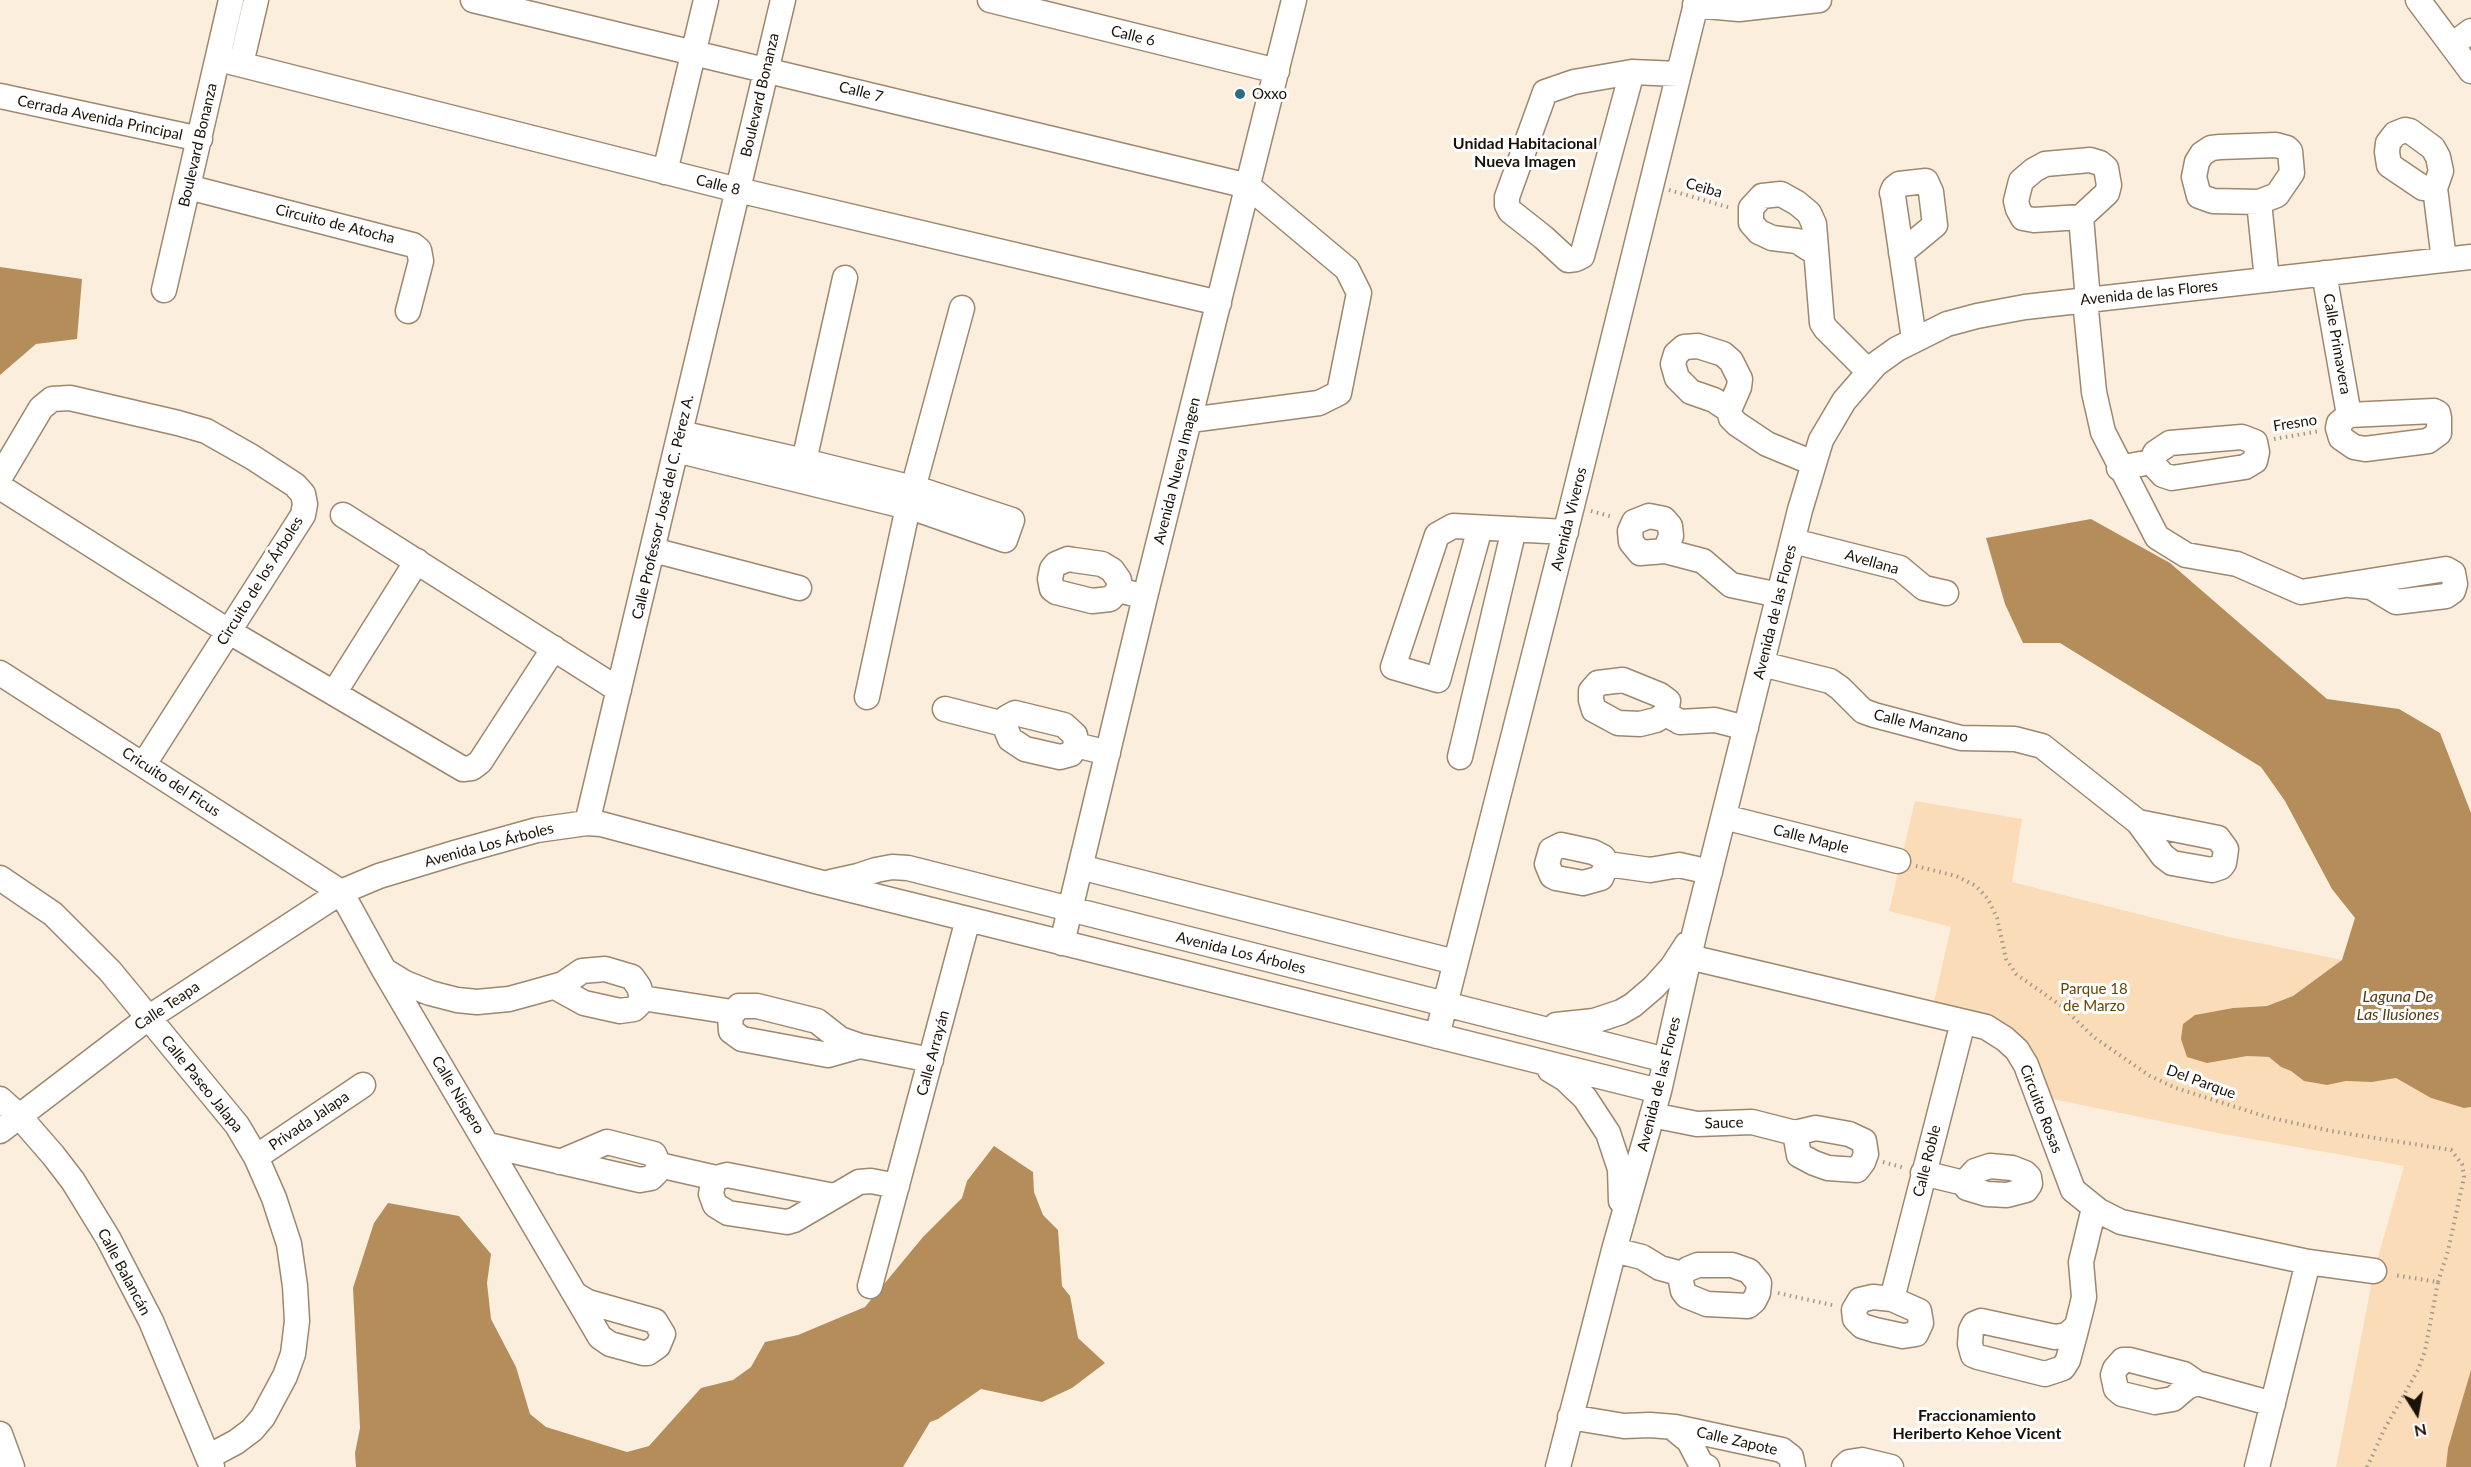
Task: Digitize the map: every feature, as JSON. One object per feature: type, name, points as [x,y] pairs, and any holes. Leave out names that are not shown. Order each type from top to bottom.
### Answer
[{"type":"street","name":"Boulevard Bonanza","points":[[230,62],[231,0]]},
{"type":"street","name":"Boulevard Bonanza","points":[[164,290],[200,139],[256,0]]},
{"type":"street","name":"Calle 7","points":[[473,0],[1248,186]]},
{"type":"street","points":[[665,172],[706,0]]},
{"type":"street","name":"Boulevard Bonanza","points":[[738,190],[783,0]]},
{"type":"street","name":"Calle 6","points":[[990,0],[1277,71]]},
{"type":"street","name":"Avenida Nueva Imagen","points":[[1062,943],[1145,597],[1294,0]]},
{"type":"street","points":[[1696,2],[1739,9],[1819,0]]},
{"type":"street","points":[[2418,0],[2471,71]]},
{"type":"street","name":"Avenida Viveros","points":[[1437,1036],[1566,532],[1696,2]]},
{"type":"street","points":[[2452,45],[2471,31]]},
{"type":"street","name":"Calle 8","points":[[230,62],[738,190],[1219,303]]},
{"type":"street","points":[[1632,72],[1582,256],[1568,260],[1510,211],[1507,197],[1545,92],[1574,82],[1632,72],[1678,74]]},
{"type":"street","name":"Cerrada Avenida Principal","points":[[0,96],[200,139]]},
{"type":"street","points":[[1190,420],[1319,403],[1339,393],[1359,293],[1347,269],[1248,186]]},
{"type":"street","name":"Circuito de Atocha","points":[[188,187],[413,245],[419,250],[421,261],[408,311]]},
{"type":"street","points":[[2435,188],[2444,260]]},
{"type":"street","name":"Calle Professor José del C. Pérez A.","points":[[587,824],[738,190]]},
{"type":"street","points":[[1816,253],[1797,241],[1773,238],[1759,232],[1751,223],[1750,208],[1762,196],[1786,195],[1804,208],[1813,220],[1823,326],[1869,372]]},
{"type":"street","points":[[2259,201],[2267,280]]},
{"type":"street","points":[[2081,217],[2096,404],[2106,440],[2157,537],[2181,553],[2242,566],[2296,591],[2308,592],[2350,585]]},
{"type":"street","points":[[1901,253],[1914,339]]},
{"type":"street","name":"Avenida de las Flores","points":[[1558,1467],[1615,1246],[1659,1091],[1691,946],[1813,463],[1821,440],[1844,401],[1869,372],[1914,339],[1947,324],[1977,316],[2086,300],[2471,257]]},
{"type":"street","name":"Calle Primavera","points":[[2324,273],[2344,422]]},
{"type":"street","points":[[812,469],[845,278]]},
{"type":"street","points":[[867,697],[910,498],[962,308]]},
{"type":"street","name":"Circuito de los Árboles","points":[[0,477],[41,408],[52,399],[70,398],[206,431],[228,442],[295,485],[304,497],[306,504],[303,515],[144,764]]},
{"type":"street","points":[[1729,410],[1731,418],[1737,424],[1762,440],[1813,463]]},
{"type":"street","points":[[2241,437],[2255,442],[2257,452],[2255,461],[2245,467],[2172,478],[2163,475],[2151,462],[2155,453],[2170,442],[2241,437]]},
{"type":"street","points":[[678,442],[812,469],[910,498]]},
{"type":"street","points":[[2119,468],[2151,462]]},
{"type":"street","points":[[0,487],[228,631],[459,768],[475,767],[554,648]]},
{"type":"street","points":[[343,515],[619,690]]},
{"type":"street","points":[[1634,522],[1630,538],[1637,550],[1650,553],[1665,550],[1707,563],[1731,585],[1779,595]]},
{"type":"street","points":[[1480,528],[1438,680],[1393,667],[1437,536],[1453,526],[1566,532]]},
{"type":"street","points":[[1460,757],[1514,529]]},
{"type":"street","name":"Avellana","points":[[1793,540],[1900,568],[1924,588],[1946,593]]},
{"type":"street","points":[[653,550],[799,588]]},
{"type":"street","points":[[334,693],[417,561]]},
{"type":"street","points":[[1119,590],[1145,597]]},
{"type":"street","name":"Calle Manzano","points":[[1762,664],[1827,680],[1840,688],[1863,711],[1874,715],[1961,738],[2015,739],[2042,746],[2138,822]]},
{"type":"street","name":"Cricuito del Ficus","points":[[0,673],[341,892]]},
{"type":"street","points":[[945,709],[1004,724]]},
{"type":"street","points":[[1015,712],[1064,725],[1075,735],[1076,745],[1071,754],[1060,757],[1025,749],[1010,740],[1004,724],[1006,718],[1015,712]]},
{"type":"street","points":[[1666,714],[1684,723],[1715,720],[1746,728]]},
{"type":"street","points":[[1076,745],[1108,753]]},
{"type":"street","name":"Calle Maple","points":[[1724,817],[1898,861]]},
{"type":"street","name":"Avenida Los Árboles","points":[[341,892],[379,876],[554,826],[601,824],[815,882],[1659,1091]]},
{"type":"street","points":[[1607,864],[1650,870],[1679,865],[1710,872]]},
{"type":"street","name":"Avenida Los Árboles","points":[[815,882],[844,880],[891,867],[908,868],[1666,1060]]},
{"type":"street","points":[[1080,867],[1455,962]]},
{"type":"street","name":"Calle Paseo Jalapa","points":[[0,878],[33,899],[72,932],[110,971],[237,1125],[256,1157],[274,1198],[289,1244],[297,1309],[296,1335],[285,1376],[263,1417],[252,1430],[210,1462]]},
{"type":"street","name":"Calle Níspero","points":[[341,892],[384,970],[578,1296]]},
{"type":"street","name":"Calle Teapa","points":[[0,1131],[148,1018],[341,892]]},
{"type":"street","name":"Calle Arrayán","points":[[870,1286],[968,919]]},
{"type":"street","points":[[1502,1018],[1565,1025],[1594,1021],[1621,1012],[1654,987],[1691,946]]},
{"type":"street","name":"Circuito Rosas","points":[[1691,946],[1986,1028],[2005,1039],[2017,1050],[2033,1082],[2073,1190],[2094,1208],[2121,1222],[2308,1262],[2374,1271]]},
{"type":"street","points":[[384,970],[413,987],[439,996],[489,1002],[555,987],[570,981],[582,971],[605,969],[632,977],[639,987],[642,998]]},
{"type":"street","points":[[1336,1011],[1344,979]]},
{"type":"street","points":[[555,987],[584,1003],[620,1011],[634,1009],[642,998]]},
{"type":"street","points":[[642,998],[732,1012]]},
{"type":"street","points":[[860,1046],[828,1054],[742,1039],[736,1037],[731,1031],[732,1012],[746,1004],[817,1021],[840,1039],[860,1046],[931,1060]]},
{"type":"street","name":"Calle Roble","points":[[1892,1299],[1963,1022]]},
{"type":"street","points":[[1529,1059],[1555,1072],[1576,1088],[1594,1108],[1608,1133],[1617,1156],[1622,1182],[1615,1246],[1642,1257],[1660,1268],[1675,1272],[1680,1276],[1683,1291],[1687,1296],[1707,1304],[1748,1306],[1754,1301],[1759,1283],[1749,1271],[1732,1265],[1698,1265],[1688,1269],[1680,1276]]},
{"type":"street","name":"Privada Jalapa","points":[[256,1157],[363,1085]]},
{"type":"street","name":"Calle Balancán","points":[[0,1099],[19,1116],[73,1181],[108,1238],[150,1322],[210,1462]]},
{"type":"street","name":"Sauce","points":[[1652,1115],[1697,1124],[1752,1122],[1795,1133],[1816,1128],[1849,1134],[1864,1141],[1865,1157]]},
{"type":"street","points":[[1795,1133],[1799,1155],[1828,1168],[1857,1170],[1865,1157]]},
{"type":"street","points":[[488,1145],[640,1180],[651,1179],[658,1165],[717,1178],[727,1175],[834,1196]]},
{"type":"street","points":[[1923,1173],[1964,1183],[1967,1188],[1978,1193],[1997,1196],[2026,1190],[2030,1184],[2073,1190]]},
{"type":"street","points":[[717,1178],[713,1183],[711,1194],[712,1200],[721,1210],[778,1222],[794,1220],[859,1182],[871,1181],[897,1186]]},
{"type":"street","points":[[2077,1326],[2084,1291],[2081,1262],[2094,1208]]},
{"type":"street","points":[[2257,1467],[2308,1262]]},
{"type":"street","points":[[1873,1297],[1892,1299],[1919,1311],[1921,1323],[1916,1334],[1903,1336],[1862,1326],[1855,1318],[1854,1310],[1860,1300],[1873,1297]]},
{"type":"street","points":[[2198,1383],[2272,1404]]},
{"type":"street","name":"Calle Zapote","points":[[1570,1417],[1624,1426],[1670,1426],[1782,1450],[1791,1457],[1793,1467]]},
{"type":"street","name":"Calle Zapote","points":[[1670,1426],[1689,1441],[1701,1464],[1707,1467]]},
{"type":"street","points":[[0,1434],[12,1467]]},
{"type":"street","points":[[1844,1467],[1849,1462],[1862,1460],[1890,1467]]},
{"type":"path","name":"Ceiba","points":[[1651,185],[1750,213]]},
{"type":"path","name":"Fresno","points":[[2255,442],[2344,422]]},
{"type":"path","points":[[1572,506],[1634,522]]},
{"type":"path","name":"Del Parque","points":[[1898,861],[1956,876],[1976,886],[1988,899],[1998,918],[2006,959],[2016,974],[2060,1005],[2095,1038],[2150,1076],[2176,1088],[2267,1117],[2331,1131],[2451,1150],[2462,1164],[2464,1177],[2448,1251],[2438,1282],[2425,1351],[2418,1370],[2384,1430],[2367,1467]]},
{"type":"path","points":[[1865,1157],[1923,1173]]},
{"type":"path","points":[[2374,1271],[2438,1282]]},
{"type":"path","points":[[1758,1289],[1854,1310]]},
{"type":"green space","name":"Parque 18 de Marzo","points":[[1915,801],[2022,819],[2012,882],[2229,937],[2342,960],[2293,996],[2267,1006],[2233,1008],[2195,1015],[2247,1056],[2269,1057],[2304,1081],[2327,1085],[2346,1081],[2372,1082],[2396,1078],[2431,1098],[2464,1108],[2471,1107],[2471,1370],[2448,1448],[2446,1467],[2336,1467],[2374,1271],[2404,1166],[2218,1133],[2038,1096],[2017,1050],[1931,1015],[1951,927],[1889,911]]},
{"type":"water","points":[[0,267],[82,279],[77,339],[36,344],[0,375]]},
{"type":"water","name":"Laguna De Las Ilusiones","points":[[2091,519],[2170,563],[2327,699],[2399,709],[2440,733],[2471,813],[2471,1107],[2464,1108],[2431,1098],[2396,1078],[2372,1082],[2346,1081],[2327,1085],[2304,1081],[2269,1057],[2247,1056],[2207,1063],[2187,1057],[2181,1039],[2183,1024],[2195,1015],[2233,1008],[2267,1006],[2293,996],[2342,960],[2355,918],[2332,889],[2285,801],[2261,767],[2060,643],[2023,643],[2005,604],[1986,538]]},
{"type":"water","points":[[994,1146],[1033,1172],[1034,1192],[1043,1215],[1058,1230],[1062,1286],[1070,1296],[1078,1338],[1105,1363],[1072,1388],[1042,1402],[981,1389],[938,1419],[930,1422],[903,1467],[356,1467],[355,1453],[360,1428],[353,1288],[374,1223],[388,1203],[459,1216],[491,1254],[487,1283],[491,1319],[516,1367],[530,1414],[546,1427],[627,1452],[649,1446],[701,1388],[733,1380],[751,1367],[765,1342],[798,1335],[865,1307],[923,1237],[962,1198],[967,1181]]},
{"type":"water","points":[[2471,1370],[2471,1467],[2446,1467],[2448,1448]]},
{"type":"place","name":"Oxxo","points":[[1240,94]]},
{"type":"district","name":"Unidad Habitacional Nueva Imagen","points":[[1525,153]]},
{"type":"district","name":"Fraccionamiento Heriberto Kehoe Vicent","points":[[1977,1425]]}]
